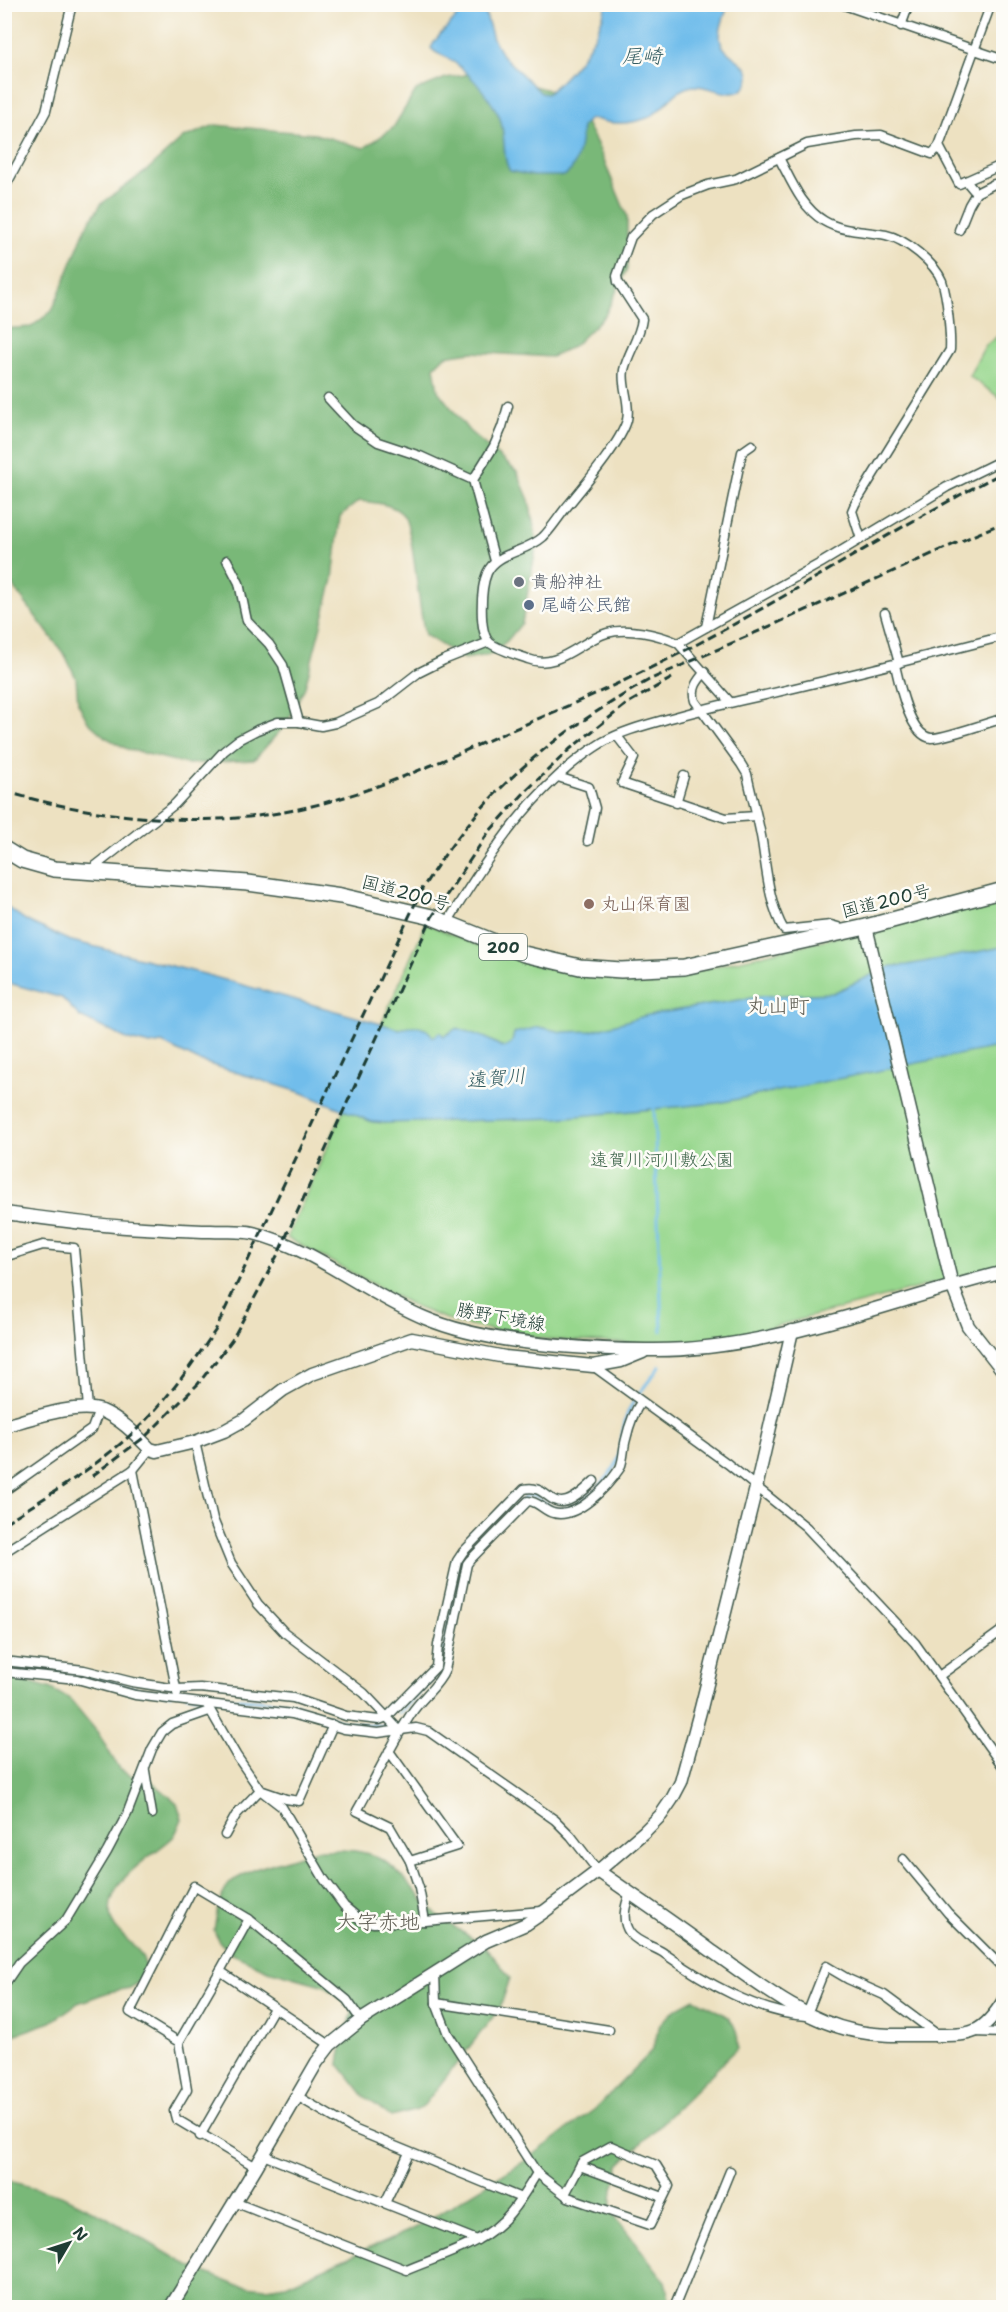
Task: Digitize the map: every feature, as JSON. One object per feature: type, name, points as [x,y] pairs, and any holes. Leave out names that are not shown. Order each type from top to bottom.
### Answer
[{"type":"highway","name":"国道200号","points":[[4,849],[22,860],[54,869],[260,884],[341,896],[432,917],[524,954],[580,967],[621,970],[684,968],[842,932],[867,931],[1004,890]]},
{"type":"street","points":[[4,189],[46,111],[72,4]]},
{"type":"street","points":[[841,4],[974,52],[1004,60]]},
{"type":"street","points":[[901,26],[909,4]]},
{"type":"street","points":[[730,702],[678,642],[666,637],[627,632],[607,633],[555,660],[542,663],[531,661],[489,642],[484,629],[482,600],[487,573],[495,561],[530,546],[543,536],[600,465],[627,422],[629,410],[624,373],[642,319],[618,282],[617,276],[631,237],[653,214],[682,195],[736,179],[807,144],[856,136],[881,135],[928,153],[935,152],[991,4]]},
{"type":"street","points":[[939,146],[959,184],[1004,164]]},
{"type":"street","points":[[779,158],[810,210],[825,222],[855,231],[898,239],[926,260],[942,281],[950,331],[950,350],[855,504],[852,511],[861,539]]},
{"type":"street","points":[[966,181],[976,193]]},
{"type":"street","points":[[959,230],[976,193],[994,184],[1004,185]]},
{"type":"street","points":[[328,398],[353,425],[378,442],[420,456],[473,480]]},
{"type":"street","points":[[495,561],[473,480],[494,446],[508,406]]},
{"type":"street","points":[[706,627],[742,452],[752,445]]},
{"type":"street","points":[[678,642],[861,539],[947,487],[1004,459]]},
{"type":"street","points":[[227,560],[239,583],[247,621],[270,644],[283,664],[299,722]]},
{"type":"street","points":[[885,613],[907,711],[918,730],[924,735],[936,737],[1004,718]]},
{"type":"street","points":[[447,923],[475,877],[540,794],[570,765],[605,741],[644,725],[730,702],[897,664],[1004,636]]},
{"type":"street","points":[[88,872],[175,804],[224,751],[238,740],[278,722],[299,722],[321,726],[367,710],[418,673],[489,642]]},
{"type":"street","points":[[705,672],[697,680],[694,696],[747,774],[763,847],[765,868],[779,922],[784,930],[831,925],[838,927],[842,932]]},
{"type":"street","points":[[617,736],[634,758],[622,783],[726,819],[756,816]]},
{"type":"street","points":[[676,803],[684,776]]},
{"type":"street","points":[[558,777],[590,787],[595,808],[588,841]]},
{"type":"street","points":[[867,931],[951,1279],[968,1326],[1004,1372]]},
{"type":"street","name":"勝野下境線","points":[[4,1213],[107,1227],[250,1233],[278,1241],[424,1318],[456,1329],[553,1344],[646,1350],[728,1344],[792,1331],[869,1311],[951,1279],[1004,1272]]},
{"type":"street","points":[[4,1257],[43,1245],[74,1248],[93,1409],[97,1420],[92,1429],[4,1491]]},
{"type":"street","points":[[170,2307],[256,2168],[316,2062],[330,2045],[361,2020],[486,1941],[526,1924],[545,1911],[598,1871],[661,1815],[681,1782],[756,1488],[792,1331]]},
{"type":"street","points":[[4,1426],[71,1410],[93,1409],[114,1417],[150,1449],[156,1451],[195,1442],[224,1431],[244,1420],[283,1390],[312,1374],[412,1339],[505,1357],[592,1366],[621,1360],[646,1350]]},
{"type":"street","points":[[592,1366],[720,1458],[806,1527],[915,1643],[1004,1768]]},
{"type":"street","points":[[4,1661],[84,1670],[132,1682],[177,1689],[200,1688],[293,1698],[346,1716],[379,1720],[387,1717],[436,1667],[440,1634],[457,1561],[463,1552],[524,1489],[534,1489],[556,1503],[564,1503],[586,1497],[620,1468],[623,1462],[625,1441],[638,1400]]},
{"type":"street","points":[[195,1442],[213,1519],[231,1563],[258,1604],[284,1632],[364,1693],[400,1731]]},
{"type":"street","points":[[4,1552],[133,1470],[150,1449]]},
{"type":"street","points":[[133,1470],[179,1699]]},
{"type":"street","points":[[425,1921],[419,1888],[410,1861],[400,1842],[390,1827],[357,1811],[400,1731],[419,1702],[446,1670],[467,1564],[528,1501],[533,1501],[551,1513],[578,1510],[594,1481]]},
{"type":"street","points":[[939,1676],[1004,1629]]},
{"type":"street","points":[[4,1672],[77,1679],[135,1695],[179,1699],[207,1707],[292,1714],[333,1725],[378,1733],[416,1728],[428,1731],[555,1820],[571,1836],[598,1871],[744,1973],[809,2015],[855,2031],[901,2035],[1004,2033]]},
{"type":"street","points":[[207,1707],[260,1790],[282,1807],[324,1879],[344,1906],[362,1921],[374,1923],[425,1921],[545,1911]]},
{"type":"street","points":[[4,1985],[19,1964],[66,1920],[122,1823],[152,1749],[167,1728],[207,1707]]},
{"type":"street","points":[[260,1790],[299,1801],[333,1725]]},
{"type":"street","points":[[389,1751],[457,1846],[410,1861]]},
{"type":"street","points":[[144,1768],[152,1814]]},
{"type":"street","points":[[225,1835],[236,1815],[260,1790]]},
{"type":"street","points":[[903,1859],[948,1913],[1004,1969]]},
{"type":"street","points":[[179,2042],[130,2012],[194,1886],[249,1919],[347,2000],[361,2020]]},
{"type":"street","points":[[630,1893],[624,1911],[625,1922],[630,1933],[639,1941],[664,1953],[691,1972],[745,1998],[789,2016],[809,2015]]},
{"type":"street","points":[[249,1919],[179,2042],[187,2090],[174,2111],[176,2119],[200,2136],[256,2168]]},
{"type":"street","points":[[809,2015],[826,1966],[889,1999],[938,2035]]},
{"type":"street","points":[[220,1971],[330,2045]]},
{"type":"street","points":[[435,1973],[436,2003],[448,2034],[537,2173],[565,2194],[650,2225],[669,2186],[656,2164],[611,2146],[582,2162],[565,2194]]},
{"type":"street","points":[[974,2032],[983,2028],[993,2018],[1004,2000]]},
{"type":"street","points":[[436,2003],[609,2030]]},
{"type":"street","points":[[200,2136],[274,2008]]},
{"type":"street","points":[[297,2096],[351,2128],[521,2198]]},
{"type":"street","points":[[385,2203],[409,2153]]},
{"type":"street","points":[[263,2155],[477,2240]]},
{"type":"street","points":[[580,2166],[663,2198]]},
{"type":"street","points":[[674,2307],[730,2171]]},
{"type":"street","points":[[234,2202],[406,2270],[477,2240],[510,2214],[537,2173]]},
{"type":"green space","points":[[484,72],[559,93],[579,110],[597,144],[627,216],[627,269],[605,315],[575,345],[552,357],[471,352],[445,356],[434,367],[438,391],[469,431],[517,472],[529,500],[537,543],[522,623],[507,641],[489,655],[464,659],[425,635],[407,522],[403,515],[394,508],[359,501],[340,516],[333,579],[305,687],[287,723],[254,760],[187,764],[127,749],[105,737],[88,722],[78,703],[76,678],[66,657],[9,581],[5,571],[4,329],[31,327],[52,311],[86,227],[101,204],[146,171],[183,138],[215,125],[315,134],[364,148],[393,128],[416,90],[446,78]]},
{"type":"green space","points":[[1003,332],[1003,400],[969,376],[985,346]]},
{"type":"green space","name":"遠賀川河川敷公園","points":[[1003,897],[1003,1265],[727,1339],[667,1345],[551,1340],[459,1324],[418,1308],[287,1238],[426,923],[501,954],[553,969],[606,977],[639,978],[683,974]]},
{"type":"green space","points":[[5,1678],[49,1688],[70,1699],[98,1733],[119,1769],[135,1778],[151,1781],[177,1803],[182,1819],[172,1838],[120,1883],[111,1902],[112,1922],[142,1956],[145,1977],[130,1988],[109,1992],[78,2003],[51,2022],[5,2038]]},
{"type":"green space","points":[[316,1850],[357,1851],[372,1855],[388,1864],[439,1916],[487,1949],[510,1978],[500,2008],[424,2105],[417,2110],[391,2117],[364,2096],[339,2064],[353,2009],[325,1986],[268,1970],[230,1953],[218,1940],[214,1930],[219,1902],[230,1882],[255,1869]]},
{"type":"green space","points":[[694,1999],[720,2012],[731,2021],[735,2028],[738,2048],[619,2165],[611,2211],[665,2281],[671,2307],[5,2308],[5,2180],[61,2195],[104,2216],[187,2265],[236,2285],[266,2288],[286,2285],[415,2228],[525,2161],[595,2109],[652,2051],[660,2024],[677,2008]]},
{"type":"water","name":"尾崎","points":[[464,5],[483,5],[493,39],[502,55],[541,93],[547,94],[576,65],[597,31],[606,5],[728,5],[720,30],[720,41],[725,50],[745,67],[749,77],[743,90],[731,93],[696,86],[688,87],[676,94],[660,110],[642,120],[621,123],[589,120],[582,127],[576,161],[564,176],[534,176],[510,171],[507,165],[500,119],[493,105],[464,71],[431,48]]},
{"type":"water","name":"遠賀川","points":[[4,905],[27,921],[68,940],[204,974],[399,1029],[414,1027],[426,1029],[433,1037],[440,1032],[444,1036],[457,1028],[486,1038],[504,1048],[512,1042],[514,1033],[539,1027],[562,1032],[591,1031],[648,1015],[763,996],[833,993],[891,966],[1003,947],[1003,1046],[718,1103],[557,1118],[372,1122],[303,1093],[199,1061],[162,1043],[150,1045],[129,1040],[80,1017],[62,998],[5,982]]},
{"type":"waterway","points":[[654,1108],[662,1331]]},
{"type":"waterway","points":[[508,1516],[526,1496],[534,1495],[552,1507],[565,1508],[583,1500],[601,1485],[617,1462],[625,1421],[630,1408],[660,1366]]},
{"type":"waterway","points":[[398,1714],[441,1671],[446,1635],[465,1559],[482,1542]]},
{"type":"waterway","points":[[4,1666],[81,1675],[171,1694]]},
{"type":"waterway","points":[[187,1695],[292,1703],[344,1722],[385,1726]]},
{"type":"railway","points":[[4,791],[71,808],[180,819],[250,817],[284,812],[339,799],[446,759],[663,662],[726,629],[924,515],[1004,472]]},
{"type":"railway","points":[[4,1523],[89,1469],[135,1431],[168,1395],[215,1331],[422,889],[445,854],[494,795],[549,745],[613,701],[649,680],[1004,522]]},
{"type":"railway","points":[[92,1476],[146,1436],[198,1384],[232,1340],[278,1254],[432,917],[488,833],[525,792],[570,749],[628,703],[672,678]]},
{"type":"place","name":"貴船神社","points":[[519,582]]},
{"type":"place","name":"尾崎公民館","points":[[529,605]]},
{"type":"place","name":"丸山保育園","points":[[589,904]]},
{"type":"district","name":"丸山町","points":[[778,1006]]},
{"type":"district","name":"大字赤地","points":[[378,1922]]}]
